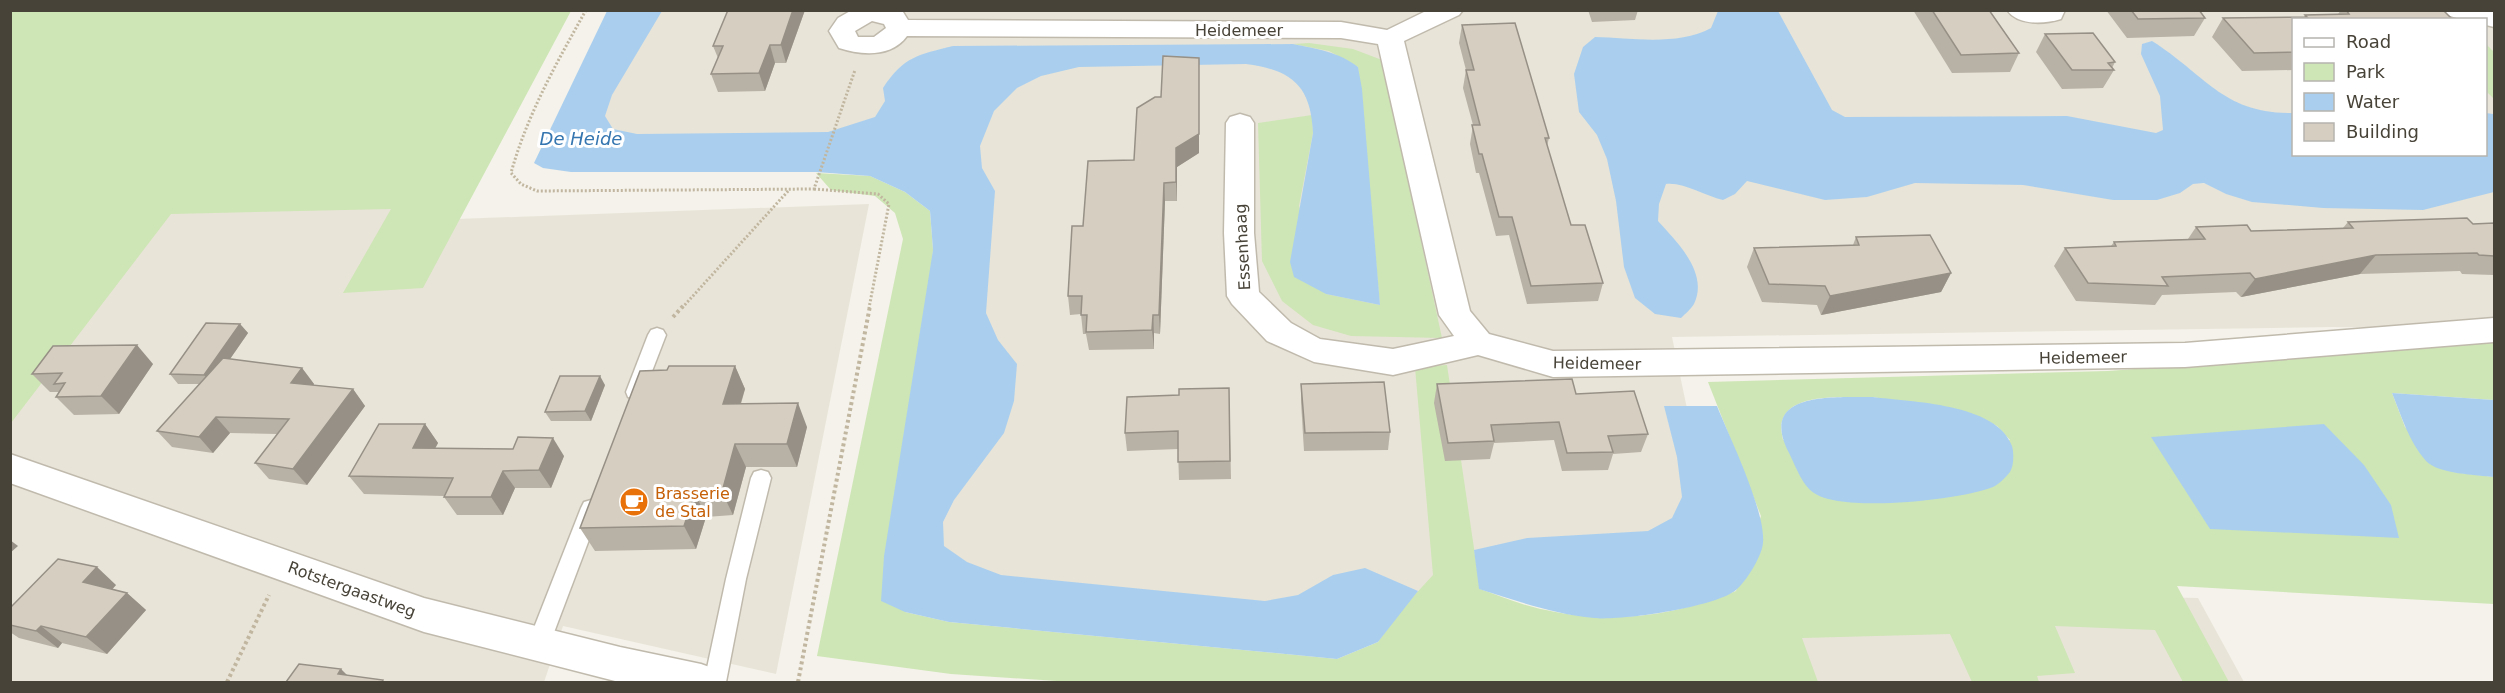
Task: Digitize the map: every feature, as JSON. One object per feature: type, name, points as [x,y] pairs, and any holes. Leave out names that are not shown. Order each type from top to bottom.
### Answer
[{"type":"street","points":[[1450,10],[1390,38],[1455,315],[1478,343]]},
{"type":"street","points":[[2020,10],[2038,16],[2052,14],[2052,10]]},
{"type":"street","points":[[2456,10],[2494,19]]},
{"type":"street","name":"Heidemeer","points":[[863,46],[889,40],[899,28],[1341,30],[1390,38]]},
{"type":"street","name":"Essenhaag","points":[[1240,123],[1239,233],[1243,296],[1279,332],[1314,350],[1393,362],[1478,343]]},
{"type":"street","name":"Heidemeer","points":[[1478,343],[1553,364],[2185,355],[2494,330]]},
{"type":"street","name":"Rotstergaastweg","points":[[10,468],[424,615],[701,682]]},
{"type":"lane","points":[[628,412],[657,335]]},
{"type":"lane","points":[[715,682],[736,579],[761,478]]},
{"type":"lane","points":[[539,643],[598,489]]},
{"type":"path","points":[[586,10],[555,67],[515,153],[511,173],[521,184],[537,190],[814,189],[868,192],[878,194],[889,204],[798,682]]},
{"type":"path","points":[[814,189],[834,125],[863,46]]},
{"type":"path","points":[[657,335],[790,189]]},
{"type":"path","points":[[226,682],[285,565]]},
{"type":"shaded area","points":[[635,11],[1721,11],[1643,172],[2494,189],[2494,329],[2333,327],[1672,337],[1709,514],[1567,570],[1333,617],[928,569],[966,171],[621,145],[587,129]]},
{"type":"shaded area","points":[[1775,11],[2494,11],[2494,134],[2487,133],[2487,18],[2292,18],[2292,117],[2191,147],[1836,130]]},
{"type":"shaded area","points":[[417,198],[404,221],[869,204],[776,674],[563,626],[544,682],[11,682],[11,399],[144,206]]},
{"type":"shaded area","points":[[1993,594],[2198,598],[2244,682],[1808,682],[1791,630]]},
{"type":"green space","points":[[10,11],[571,11],[423,288],[343,293],[391,209],[171,214],[11,423]]},
{"type":"green space","points":[[1309,43],[1353,49],[1382,60],[1442,338],[1351,336],[1313,325],[1282,301],[1262,261],[1258,123],[1312,115],[1313,133],[1299,206],[1326,294],[1380,305],[1358,67],[1329,51],[1293,44]]},
{"type":"green space","points":[[2487,45],[2494,52],[2494,99],[2487,92]]},
{"type":"green space","points":[[816,173],[870,176],[905,192],[930,211],[933,250],[905,612],[949,622],[1337,659],[1378,642],[1399,612],[1433,575],[1415,367],[1447,365],[1480,589],[1546,610],[1571,615],[1619,617],[1642,616],[1689,607],[1736,591],[1761,516],[1708,382],[2108,371],[2494,342],[2494,400],[2392,393],[2405,427],[2453,472],[2494,477],[2494,604],[2177,586],[2229,682],[2183,682],[2155,630],[2055,626],[2075,673],[2037,676],[2039,682],[1972,682],[1950,634],[1802,638],[1818,682],[1072,682],[951,674],[817,656],[903,239],[895,213],[875,196],[831,190]],"holes":[[[1836,397],[1873,397],[1980,417],[1997,426],[2010,440],[1783,440],[1781,428],[1787,411],[1796,405],[1808,400]]]},
{"type":"water","name":"De Heide","points":[[607,11],[662,11],[612,95],[605,116],[613,129],[637,134],[828,132],[875,117],[885,101],[883,88],[898,69],[913,58],[953,46],[1293,44],[1335,54],[1358,67],[1362,89],[1380,305],[1326,294],[1294,277],[1290,262],[1313,133],[1308,103],[1303,92],[1286,76],[1246,64],[1079,67],[1041,76],[1017,88],[994,111],[980,146],[982,168],[995,191],[986,313],[998,340],[1017,364],[1014,401],[1004,433],[954,500],[943,522],[944,546],[967,562],[1001,575],[1265,601],[1298,595],[1333,575],[1365,568],[1418,591],[1378,642],[1337,659],[949,622],[905,612],[881,601],[884,556],[933,250],[930,211],[905,192],[870,176],[816,172],[571,172],[543,168],[534,163]]},
{"type":"water","points":[[1718,11],[1778,11],[1832,110],[1845,117],[2067,116],[2156,133],[2163,130],[2160,96],[2141,54],[2142,44],[2152,41],[2232,100],[2269,112],[2292,113],[2292,156],[2487,156],[2487,113],[2493,114],[2494,192],[2423,210],[2323,208],[2252,202],[2226,194],[2204,183],[2193,184],[2180,193],[2157,200],[2113,200],[2023,185],[1915,183],[1867,197],[1825,200],[1747,181],[1735,194],[1723,200],[1680,185],[1666,184],[1659,204],[1658,221],[1689,259],[1697,281],[1698,292],[1694,304],[1681,318],[1655,314],[1635,298],[1624,267],[1616,201],[1607,159],[1597,135],[1579,112],[1574,74],[1583,47],[1595,37],[1670,39],[1698,34],[1711,28]]},
{"type":"water","points":[[2392,393],[2494,400],[2494,477],[2439,469],[2426,461],[2410,437]]},
{"type":"water","points":[[1873,397],[1951,407],[1989,421],[2003,432],[2012,446],[2013,459],[2010,472],[1993,487],[1930,500],[1849,502],[1828,499],[1814,493],[1802,479],[1788,451],[1782,431],[1784,417],[1792,407],[1822,398]]},
{"type":"water","points":[[1664,406],[1717,406],[1738,455],[1759,513],[1763,543],[1749,575],[1736,590],[1709,602],[1668,612],[1594,618],[1550,610],[1479,589],[1474,550],[1527,538],[1648,531],[1672,518],[1682,497],[1677,457]]},
{"type":"water","points":[[2324,424],[2364,465],[2391,505],[2399,538],[2210,529],[2151,437]]},
{"type":"building","points":[[728,10],[793,10],[781,45],[770,45],[759,73],[711,74],[723,46],[713,46]]},
{"type":"building","points":[[1932,10],[1989,10],[2019,53],[1961,55]]},
{"type":"building","points":[[2131,10],[2199,10],[2205,18],[2138,19]]},
{"type":"building","points":[[2346,10],[2443,10],[2451,18],[2292,18],[2292,52],[2254,53],[2223,18],[2307,17],[2305,15],[2349,14]]},
{"type":"building","points":[[1515,23],[1549,138],[1545,138],[1571,225],[1585,225],[1603,283],[1531,286],[1512,217],[1499,217],[1472,125],[1480,125],[1466,70],[1474,70],[1462,25]]},
{"type":"building","points":[[2093,33],[2115,62],[2108,63],[2114,70],[2072,70],[2045,34]]},
{"type":"building","points":[[1163,56],[1199,58],[1199,134],[1176,148],[1176,182],[1164,183],[1159,315],[1153,315],[1152,330],[1086,332],[1087,315],[1081,315],[1082,296],[1068,296],[1072,226],[1083,226],[1088,161],[1134,160],[1137,108],[1155,97],[1161,97]]},
{"type":"building","points":[[2467,218],[2473,224],[2494,223],[2494,256],[2477,253],[2376,255],[2255,279],[2250,273],[2162,277],[2168,286],[2088,283],[2065,248],[2116,246],[2114,242],[2205,239],[2196,227],[2247,225],[2251,231],[2353,228],[2348,222]]},
{"type":"building","points":[[1930,235],[1951,273],[1830,296],[1825,286],[1769,284],[1754,248],[1859,245],[1856,237]]},
{"type":"building","points":[[206,323],[240,324],[204,375],[170,374]]},
{"type":"building","points":[[137,345],[101,396],[56,397],[65,383],[54,384],[62,373],[32,374],[53,346]]},
{"type":"building","points":[[223,358],[302,368],[291,383],[353,389],[293,469],[255,463],[289,419],[216,417],[199,437],[157,431]]},
{"type":"building","points":[[669,366],[735,366],[723,404],[798,403],[787,444],[735,444],[722,492],[695,493],[684,526],[580,528],[640,371],[667,370]]},
{"type":"building","points":[[560,376],[600,376],[585,411],[545,412]]},
{"type":"building","points":[[1572,379],[1576,394],[1634,391],[1648,434],[1608,436],[1613,452],[1567,453],[1559,422],[1491,425],[1494,441],[1448,443],[1437,384]]},
{"type":"building","points":[[1384,382],[1390,432],[1305,433],[1301,384]]},
{"type":"building","points":[[1229,388],[1230,461],[1178,462],[1178,431],[1125,433],[1127,397],[1179,395],[1179,389]]},
{"type":"building","points":[[379,424],[425,424],[413,448],[513,449],[518,437],[553,438],[539,470],[503,471],[491,497],[444,497],[453,478],[349,476]]},
{"type":"building","points":[[58,559],[97,567],[83,582],[127,593],[86,637],[41,626],[36,631],[10,625],[10,608]]},
{"type":"building","points":[[299,664],[341,669],[338,674],[383,680],[382,682],[286,682]]},
{"type":"place","name":"Brasserie de Stal","points":[[634,502]]}]
